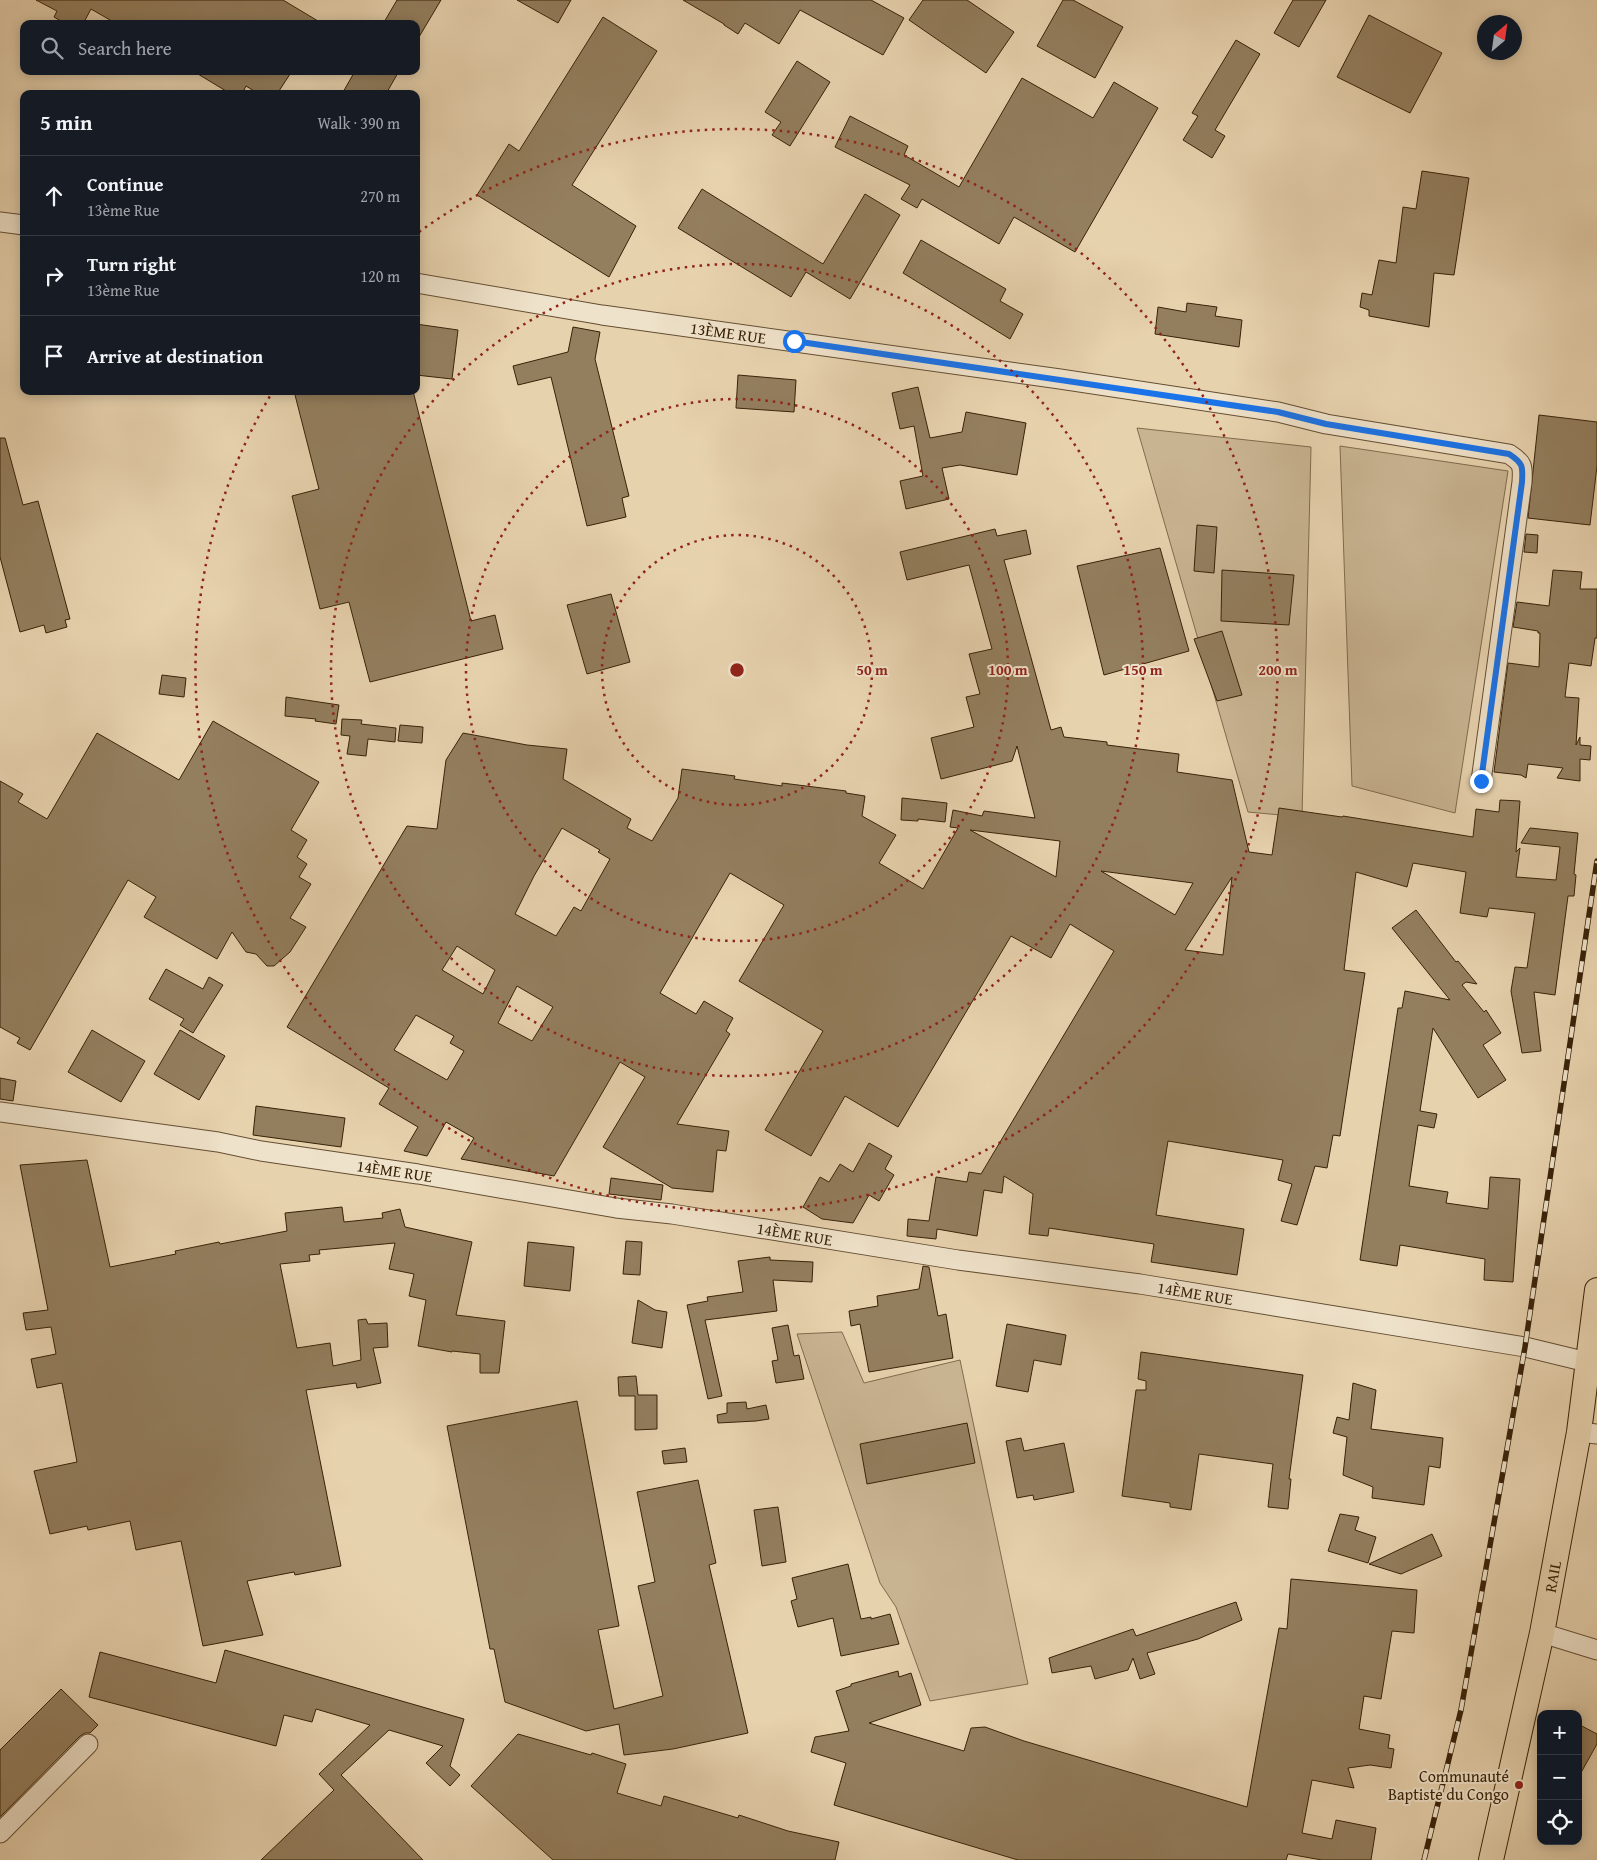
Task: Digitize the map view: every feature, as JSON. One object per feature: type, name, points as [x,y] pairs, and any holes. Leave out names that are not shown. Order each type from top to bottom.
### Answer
[{"type":"main road","name":"RAIL","points":[[1491,1860],[1588,1433],[1587,1362],[1597,1290]]},
{"type":"street","points":[[0,222],[20,224]]},
{"type":"street","name":"13ÈME RUE","points":[[420,284],[602,315],[1060,379],[1259,409],[1326,424],[1509,454],[1520,461],[1523,469],[1522,482],[1481,781]]},
{"type":"street","name":"14ÈME RUE","points":[[0,1112],[218,1142],[261,1151],[418,1174],[616,1208],[672,1214],[958,1260],[1140,1284],[1525,1346],[1587,1362]]},
{"type":"street","points":[[1542,1633],[1597,1650]]},
{"type":"street","points":[[0,1833],[88,1744]]},
{"type":"shaded area","points":[[1137,428],[1311,447],[1302,817],[1248,812]]},
{"type":"shaded area","points":[[1340,446],[1508,471],[1455,813],[1352,786]]},
{"type":"shaded area","points":[[842,1332],[864,1383],[960,1360],[1028,1684],[930,1701],[896,1607],[880,1583],[797,1334]]},
{"type":"building","points":[[36,0],[283,0],[316,20],[110,20],[91,9],[85,20],[59,20],[54,17],[57,11]]},
{"type":"building","points":[[397,0],[441,0],[420,35],[420,20],[385,20]]},
{"type":"building","points":[[517,0],[571,0],[558,23]]},
{"type":"building","points":[[683,0],[871,0],[904,18],[883,55],[800,10],[779,44],[745,23],[738,34]]},
{"type":"building","points":[[923,0],[967,0],[1014,32],[986,73],[909,20]]},
{"type":"building","points":[[1063,0],[1073,0],[1123,27],[1095,78],[1037,46]]},
{"type":"building","points":[[1293,0],[1326,0],[1299,47],[1274,33]]},
{"type":"building","points":[[1369,15],[1442,53],[1410,113],[1337,77]]},
{"type":"building","points":[[603,17],[657,51],[572,185],[636,226],[609,277],[477,195],[509,144],[519,151]]},
{"type":"building","points":[[1236,40],[1260,54],[1215,130],[1225,136],[1212,158],[1183,140],[1198,116],[1192,113]]},
{"type":"building","points":[[797,61],[830,82],[790,146],[772,135],[781,122],[765,112]]},
{"type":"building","points":[[200,75],[289,75],[280,90],[252,90],[246,86],[244,90],[224,90]]},
{"type":"building","points":[[353,75],[397,75],[388,90],[344,90]]},
{"type":"building","points":[[1022,78],[1093,118],[1114,82],[1158,108],[1075,252],[1014,217],[999,244],[922,199],[917,208],[901,199],[910,185],[835,147],[850,116],[908,146],[904,155],[959,187]]},
{"type":"building","points":[[1422,171],[1469,178],[1454,275],[1434,273],[1429,327],[1369,316],[1369,310],[1360,307],[1362,293],[1372,295],[1379,260],[1396,263],[1403,207],[1416,209]]},
{"type":"building","points":[[702,189],[823,264],[865,194],[900,215],[850,299],[806,272],[791,297],[678,228]]},
{"type":"building","points":[[921,240],[1006,289],[1000,301],[1023,314],[1010,339],[903,273]]},
{"type":"building","points":[[1187,303],[1217,307],[1215,316],[1242,320],[1239,347],[1155,334],[1158,307],[1186,312]]},
{"type":"building","points":[[420,325],[458,330],[452,379],[420,375]]},
{"type":"building","points":[[573,327],[600,332],[595,359],[629,496],[622,498],[626,517],[587,526],[551,377],[518,385],[513,366],[568,352]]},
{"type":"building","points":[[738,375],[796,380],[794,412],[736,408]]},
{"type":"building","points":[[918,387],[930,438],[962,432],[966,412],[1026,423],[1017,475],[960,465],[942,468],[949,499],[906,509],[900,481],[923,476],[914,426],[900,429],[892,393]]},
{"type":"building","points":[[295,395],[414,395],[471,621],[495,615],[503,649],[370,682],[349,602],[320,609],[292,496],[319,489]]},
{"type":"building","points":[[1539,415],[1597,422],[1597,466],[1590,525],[1528,518]]},
{"type":"building","points":[[0,438],[5,438],[23,505],[38,501],[70,619],[65,620],[67,627],[46,633],[44,625],[20,632],[0,557]]},
{"type":"building","points":[[1197,525],[1217,527],[1214,573],[1194,571]]},
{"type":"building","points":[[995,529],[997,536],[1026,530],[1031,554],[1004,560],[1051,730],[1061,727],[1064,737],[1107,742],[1107,745],[1179,754],[1177,772],[1232,780],[1249,852],[1272,855],[1279,808],[1343,816],[1473,837],[1476,809],[1499,812],[1500,800],[1520,801],[1516,852],[1520,848],[1516,877],[1556,880],[1560,847],[1521,843],[1530,828],[1578,833],[1574,896],[1568,896],[1555,995],[1534,992],[1541,1051],[1522,1053],[1511,991],[1515,967],[1527,968],[1535,913],[1489,908],[1487,917],[1460,913],[1466,872],[1413,863],[1407,887],[1356,872],[1344,970],[1365,973],[1340,1136],[1333,1135],[1327,1168],[1315,1166],[1297,1225],[1281,1221],[1292,1184],[1278,1180],[1283,1160],[1168,1141],[1156,1215],[1244,1229],[1237,1275],[1151,1262],[1154,1244],[1049,1228],[1048,1236],[1029,1234],[1033,1194],[1004,1176],[1002,1193],[984,1190],[977,1236],[937,1229],[936,1239],[907,1236],[908,1219],[929,1221],[936,1177],[967,1182],[969,1172],[981,1174],[1114,951],[1070,924],[1051,958],[1011,936],[898,1127],[845,1096],[811,1156],[765,1130],[823,1031],[739,981],[784,905],[730,873],[660,993],[696,1014],[704,1001],[733,1018],[726,1031],[730,1034],[677,1124],[729,1131],[726,1151],[717,1150],[713,1192],[672,1188],[603,1147],[645,1077],[620,1062],[554,1176],[461,1159],[474,1138],[446,1122],[427,1156],[404,1151],[418,1127],[379,1104],[389,1088],[287,1027],[407,826],[437,829],[446,760],[463,733],[527,745],[567,749],[563,779],[631,819],[627,828],[652,841],[678,798],[682,769],[735,776],[734,779],[782,786],[782,783],[846,791],[846,793],[865,796],[862,816],[896,835],[879,863],[923,889],[958,828],[950,827],[953,810],[982,816],[984,811],[1035,818],[1017,746],[1012,761],[941,779],[931,738],[974,727],[966,697],[980,694],[969,654],[992,649],[969,565],[907,580],[900,552]],"holes":[[[562,828],[600,850],[598,852],[610,859],[581,911],[574,907],[556,936],[515,914],[534,876]],[[970,830],[1060,841],[1056,877]],[[1101,871],[1193,883],[1175,915]],[[1232,877],[1223,955],[1185,950]],[[457,946],[495,970],[483,994],[442,970]],[[517,986],[553,1007],[532,1041],[498,1023]],[[416,1015],[454,1036],[450,1043],[464,1051],[447,1080],[394,1050]]]},
{"type":"building","points":[[1526,534],[1538,535],[1537,553],[1524,552]]},
{"type":"building","points":[[1160,548],[1189,651],[1104,675],[1077,566]]},
{"type":"building","points":[[1222,570],[1294,575],[1289,625],[1221,621]]},
{"type":"building","points":[[1553,570],[1582,572],[1580,589],[1597,589],[1597,638],[1595,638],[1591,666],[1569,663],[1565,697],[1579,698],[1576,745],[1580,737],[1580,745],[1591,746],[1590,760],[1580,759],[1580,781],[1557,778],[1563,768],[1528,764],[1526,778],[1521,775],[1494,772],[1508,663],[1539,667],[1540,633],[1538,631],[1513,627],[1517,602],[1549,606]]},
{"type":"building","points":[[611,594],[630,662],[587,674],[567,605]]},
{"type":"building","points":[[1222,631],[1242,695],[1217,701],[1194,639]]},
{"type":"building","points":[[162,675],[186,678],[184,697],[159,694]]},
{"type":"building","points":[[286,697],[339,705],[336,724],[315,721],[316,719],[285,716]]},
{"type":"building","points":[[342,719],[362,720],[361,724],[396,728],[395,742],[368,739],[366,756],[347,754],[350,736],[341,735]]},
{"type":"building","points":[[213,721],[319,782],[291,830],[307,840],[297,857],[307,864],[299,877],[311,884],[290,918],[306,927],[290,952],[274,966],[267,966],[256,954],[246,952],[232,932],[217,959],[144,917],[156,897],[128,880],[30,1050],[17,1043],[20,1038],[0,1027],[0,781],[23,794],[18,802],[47,819],[97,733],[179,780]]},
{"type":"building","points":[[400,725],[423,727],[422,743],[398,741]]},
{"type":"building","points":[[902,798],[947,803],[945,822],[918,819],[918,821],[901,820]]},
{"type":"building","points":[[1416,910],[1456,962],[1458,961],[1477,984],[1466,982],[1462,985],[1484,1012],[1486,1010],[1501,1033],[1483,1045],[1506,1080],[1478,1098],[1433,1028],[1420,1111],[1437,1114],[1434,1128],[1418,1125],[1409,1186],[1448,1192],[1446,1203],[1488,1209],[1490,1177],[1520,1179],[1513,1282],[1484,1280],[1485,1259],[1400,1245],[1397,1266],[1360,1260],[1398,1008],[1402,1008],[1405,991],[1450,1000],[1392,928]]},
{"type":"building","points":[[166,969],[203,989],[209,977],[223,985],[193,1033],[180,1025],[184,1019],[149,999]]},
{"type":"building","points":[[92,1030],[145,1061],[121,1102],[68,1072]]},
{"type":"building","points":[[180,1030],[225,1056],[199,1100],[154,1074]]},
{"type":"building","points":[[0,1078],[16,1081],[13,1101],[0,1099]]},
{"type":"building","points":[[256,1106],[345,1118],[341,1147],[253,1135]]},
{"type":"building","points":[[869,1143],[892,1156],[885,1169],[894,1175],[879,1201],[869,1195],[853,1223],[822,1219],[803,1207],[820,1177],[829,1182],[840,1164],[853,1172]]},
{"type":"building","points":[[87,1160],[110,1267],[176,1254],[175,1251],[219,1242],[220,1244],[287,1231],[285,1213],[342,1207],[344,1222],[383,1218],[382,1213],[400,1209],[405,1227],[472,1242],[456,1315],[505,1321],[499,1373],[480,1373],[480,1354],[452,1352],[418,1346],[426,1300],[409,1296],[414,1274],[389,1269],[395,1243],[319,1250],[320,1254],[309,1255],[310,1261],[280,1264],[297,1348],[330,1343],[333,1366],[361,1360],[358,1320],[366,1319],[368,1324],[387,1323],[388,1347],[373,1348],[381,1383],[357,1388],[356,1383],[306,1390],[341,1566],[295,1575],[294,1572],[247,1581],[263,1635],[203,1646],[181,1541],[136,1550],[130,1521],[88,1530],[87,1526],[50,1534],[34,1471],[77,1462],[62,1383],[37,1388],[31,1359],[56,1354],[51,1327],[26,1330],[23,1313],[48,1310],[20,1165]]},
{"type":"building","points":[[611,1178],[663,1185],[661,1200],[609,1194]]},
{"type":"building","points":[[626,1241],[642,1242],[640,1275],[623,1274]]},
{"type":"building","points":[[528,1242],[574,1247],[570,1291],[524,1286]]},
{"type":"building","points":[[770,1257],[770,1260],[813,1262],[812,1282],[773,1280],[777,1311],[705,1320],[722,1396],[708,1399],[687,1305],[708,1301],[707,1297],[743,1292],[738,1261]]},
{"type":"building","points":[[923,1266],[929,1267],[938,1316],[946,1314],[953,1358],[869,1372],[860,1324],[851,1326],[849,1311],[878,1306],[877,1296],[919,1289]]},
{"type":"building","points":[[638,1300],[655,1310],[667,1312],[662,1348],[632,1343]]},
{"type":"building","points":[[1007,1324],[1066,1335],[1061,1365],[1034,1360],[1028,1392],[996,1386]]},
{"type":"building","points":[[788,1325],[794,1356],[799,1355],[804,1379],[776,1383],[772,1361],[778,1360],[772,1328]]},
{"type":"building","points":[[1141,1352],[1303,1375],[1289,1479],[1291,1479],[1288,1509],[1268,1507],[1273,1464],[1199,1454],[1191,1510],[1170,1507],[1170,1503],[1122,1496],[1136,1390],[1146,1390],[1146,1381],[1138,1379]]},
{"type":"building","points":[[636,1376],[638,1395],[657,1395],[657,1429],[635,1430],[635,1396],[619,1396],[618,1377]]},
{"type":"building","points":[[1353,1383],[1376,1390],[1371,1429],[1443,1438],[1440,1468],[1429,1466],[1424,1505],[1372,1498],[1373,1487],[1343,1475],[1347,1437],[1333,1433],[1337,1417],[1349,1420]]},
{"type":"building","points":[[577,1401],[619,1626],[598,1630],[614,1709],[663,1696],[638,1586],[655,1582],[637,1492],[698,1480],[716,1563],[709,1565],[748,1733],[673,1749],[624,1755],[619,1724],[586,1731],[505,1702],[494,1649],[490,1649],[447,1426]]},
{"type":"building","points":[[746,1402],[747,1409],[766,1405],[769,1419],[718,1423],[717,1415],[727,1413],[727,1403]]},
{"type":"building","points":[[967,1423],[975,1463],[867,1484],[860,1444]]},
{"type":"building","points":[[1021,1438],[1024,1451],[1064,1443],[1074,1492],[1034,1500],[1033,1495],[1017,1498],[1006,1441]]},
{"type":"building","points":[[685,1448],[687,1462],[664,1464],[662,1451]]},
{"type":"building","points":[[778,1507],[786,1562],[762,1566],[754,1510]]},
{"type":"building","points":[[1340,1514],[1359,1517],[1355,1530],[1376,1537],[1368,1563],[1328,1551]]},
{"type":"building","points":[[1432,1534],[1442,1556],[1401,1574],[1369,1564]]},
{"type":"building","points":[[848,1564],[861,1619],[871,1617],[871,1619],[890,1614],[899,1644],[841,1656],[833,1618],[798,1627],[791,1601],[797,1599],[792,1578]]},
{"type":"building","points":[[1291,1579],[1417,1590],[1414,1633],[1392,1631],[1381,1699],[1364,1696],[1359,1729],[1390,1735],[1388,1748],[1394,1749],[1391,1768],[1370,1765],[1348,1768],[1354,1788],[1312,1780],[1302,1833],[1332,1839],[1336,1820],[1376,1828],[1371,1860],[1322,1860],[1288,1854],[1286,1860],[1018,1860],[834,1805],[846,1763],[811,1752],[815,1737],[849,1731],[836,1691],[851,1686],[851,1684],[898,1671],[899,1677],[911,1673],[921,1705],[869,1723],[964,1751],[971,1728],[985,1727],[1024,1741],[1247,1807],[1279,1628],[1287,1629]]},
{"type":"building","points":[[1236,1602],[1242,1620],[1198,1639],[1147,1653],[1155,1674],[1140,1679],[1133,1658],[1128,1670],[1095,1679],[1091,1666],[1052,1673],[1049,1658],[1133,1629],[1136,1636]]},
{"type":"building","points":[[225,1650],[464,1719],[450,1766],[460,1775],[450,1786],[426,1763],[443,1746],[389,1730],[341,1775],[423,1860],[261,1860],[334,1790],[319,1774],[370,1725],[316,1709],[312,1722],[284,1715],[276,1746],[89,1697],[100,1652],[216,1683]]},
{"type":"building","points":[[61,1689],[98,1725],[90,1733],[80,1736],[0,1817],[0,1750]]},
{"type":"building","points":[[1582,1726],[1597,1734],[1597,1744],[1582,1771]]},
{"type":"building","points":[[518,1734],[626,1764],[617,1793],[661,1806],[664,1796],[738,1818],[739,1815],[788,1831],[839,1842],[835,1860],[553,1860],[471,1786]]},
{"type":"railway","points":[[1424,1860],[1461,1710],[1525,1347],[1597,861]]},
{"type":"place","name":"Communauté Baptiste du Congo","points":[[1519,1785]]},
{"type":"route","points":[[794,341],[1278,412],[1326,424],[1486,449],[1509,454],[1520,461],[1523,469],[1522,482],[1481,781]]}]
